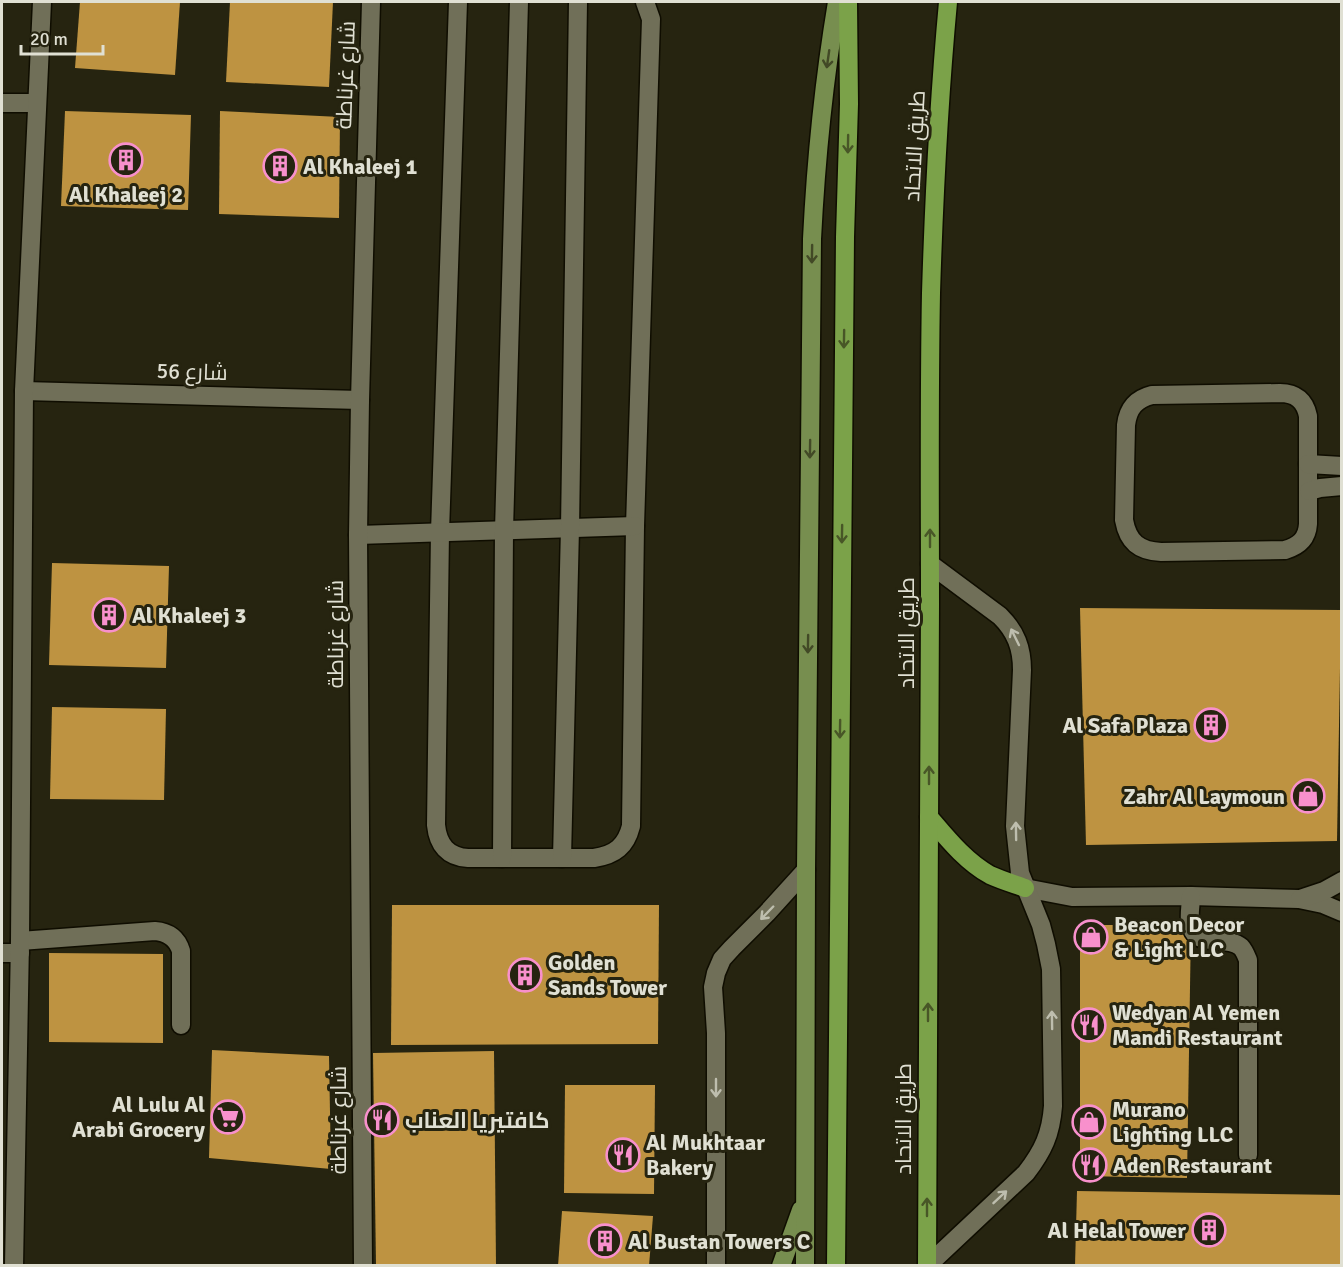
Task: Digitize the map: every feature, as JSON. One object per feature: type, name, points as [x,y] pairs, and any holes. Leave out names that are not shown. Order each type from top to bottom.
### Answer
[{"type":"highway","points":[[836,1266],[844,284],[849,104],[848,2]]},
{"type":"highway","name":"طريق الاتحاد","points":[[927,1266],[931,293],[936,168],[948,2]]},
{"type":"highway","points":[[929,817],[968,859],[990,875],[1025,888]]},
{"type":"main road","points":[[805,1266],[812,239],[820,119],[837,2]]},
{"type":"main road","points":[[781,1266],[805,1200]]},
{"type":"street","points":[[14,1266],[14,949],[24,391],[42,2]]},
{"type":"street","name":"شارع غرناطة","points":[[363,1266],[358,535],[371,2]]},
{"type":"street","points":[[458,2],[440,532],[436,834],[445,849],[460,857],[502,858],[594,858],[604,856],[615,852],[622,845],[629,836],[632,826],[635,526],[651,19],[645,2]]},
{"type":"street","points":[[502,858],[504,530],[519,2]]},
{"type":"street","points":[[562,858],[570,528],[578,2]]},
{"type":"street","points":[[2,104],[36,103]]},
{"type":"street","name":"شارع 56","points":[[24,391],[360,400]]},
{"type":"street","points":[[1280,393],[1296,396],[1307,408],[1308,464],[1308,531],[1299,544],[1285,550],[1150,552],[1140,548],[1131,540],[1126,531],[1124,520],[1127,416],[1131,408],[1143,397],[1152,394],[1280,393]]},
{"type":"street","points":[[1308,464],[1341,466]]},
{"type":"street","points":[[1309,491],[1341,486]]},
{"type":"street","points":[[358,535],[635,526]]},
{"type":"street","points":[[927,1266],[1026,1173],[1038,1158],[1052,1124],[1053,1106],[1051,969],[1041,925],[1020,873],[1015,826],[1022,670],[1020,646],[1008,624],[1000,616],[930,564]]},
{"type":"street","points":[[716,1266],[716,1033],[713,987],[716,973],[722,959],[767,914],[806,870]]},
{"type":"street","points":[[1299,899],[1324,891],[1341,881]]},
{"type":"street","points":[[1025,888],[1072,897],[1191,896],[1299,899],[1323,904],[1341,912]]},
{"type":"street","points":[[1191,896],[1190,920],[1196,936],[1204,940],[1239,946],[1245,952],[1248,960],[1248,1155]]},
{"type":"street","points":[[14,949],[155,931],[169,934],[179,944],[181,951],[182,1025]]},
{"type":"building","points":[[80,2],[180,2],[175,75],[75,68]]},
{"type":"building","points":[[230,2],[333,2],[329,87],[226,82]]},
{"type":"building","name":"Al Khaleej 2","points":[[65,111],[191,115],[188,210],[61,206]]},
{"type":"building","name":"Al Khaleej 1","points":[[220,111],[340,117],[339,218],[219,214]]},
{"type":"building","name":"Al Khaleej 3","points":[[52,563],[169,566],[166,668],[49,665]]},
{"type":"building","name":"Al Safa Plaza","points":[[1080,608],[1341,610],[1337,841],[1086,845]]},
{"type":"building","points":[[52,707],[166,709],[164,800],[50,799]]},
{"type":"building","name":"Golden Sands Tower","points":[[392,905],[659,905],[658,1044],[391,1045]]},
{"type":"building","points":[[1080,925],[1191,925],[1187,1178],[1080,1176]]},
{"type":"building","points":[[49,953],[163,954],[163,1043],[49,1042]]},
{"type":"building","points":[[212,1050],[329,1056],[331,1169],[209,1158]]},
{"type":"building","points":[[494,1051],[496,1266],[376,1266],[373,1053]]},
{"type":"building","points":[[565,1085],[655,1085],[654,1194],[564,1193]]},
{"type":"building","name":"Al Helal Tower","points":[[1077,1191],[1342,1195],[1342,1266],[1075,1266]]},
{"type":"building","name":"Al Bustan Towers C","points":[[562,1211],[653,1216],[649,1266],[558,1266]]},
{"type":"place","name":"Al Khaleej 2","points":[[126,160]]},
{"type":"place","name":"Al Khaleej 1","points":[[280,166]]},
{"type":"place","name":"Al Khaleej 3","points":[[109,615]]},
{"type":"place","name":"Al Safa Plaza","points":[[1211,725]]},
{"type":"place","name":"Zahr Al Laymoun","points":[[1308,796]]},
{"type":"place","name":"Beacon Decor & Light LLC","points":[[1091,937]]},
{"type":"place","name":"Golden Sands Tower","points":[[525,975]]},
{"type":"place","name":"Wedyan Al Yemen Mandi Restaurant","points":[[1089,1025]]},
{"type":"place","name":"Al Lulu Al Arabi Grocery","points":[[228,1117]]},
{"type":"place","name":"كافتيريا العناب","points":[[382,1120]]},
{"type":"place","name":"Murano Lighting LLC","points":[[1089,1122]]},
{"type":"place","name":"Al Mukhtaar Bakery","points":[[623,1155]]},
{"type":"place","name":"Aden Restaurant","points":[[1090,1165]]},
{"type":"place","name":"Al Helal Tower","points":[[1209,1230]]},
{"type":"place","name":"Al Bustan Towers C","points":[[605,1241]]}]
